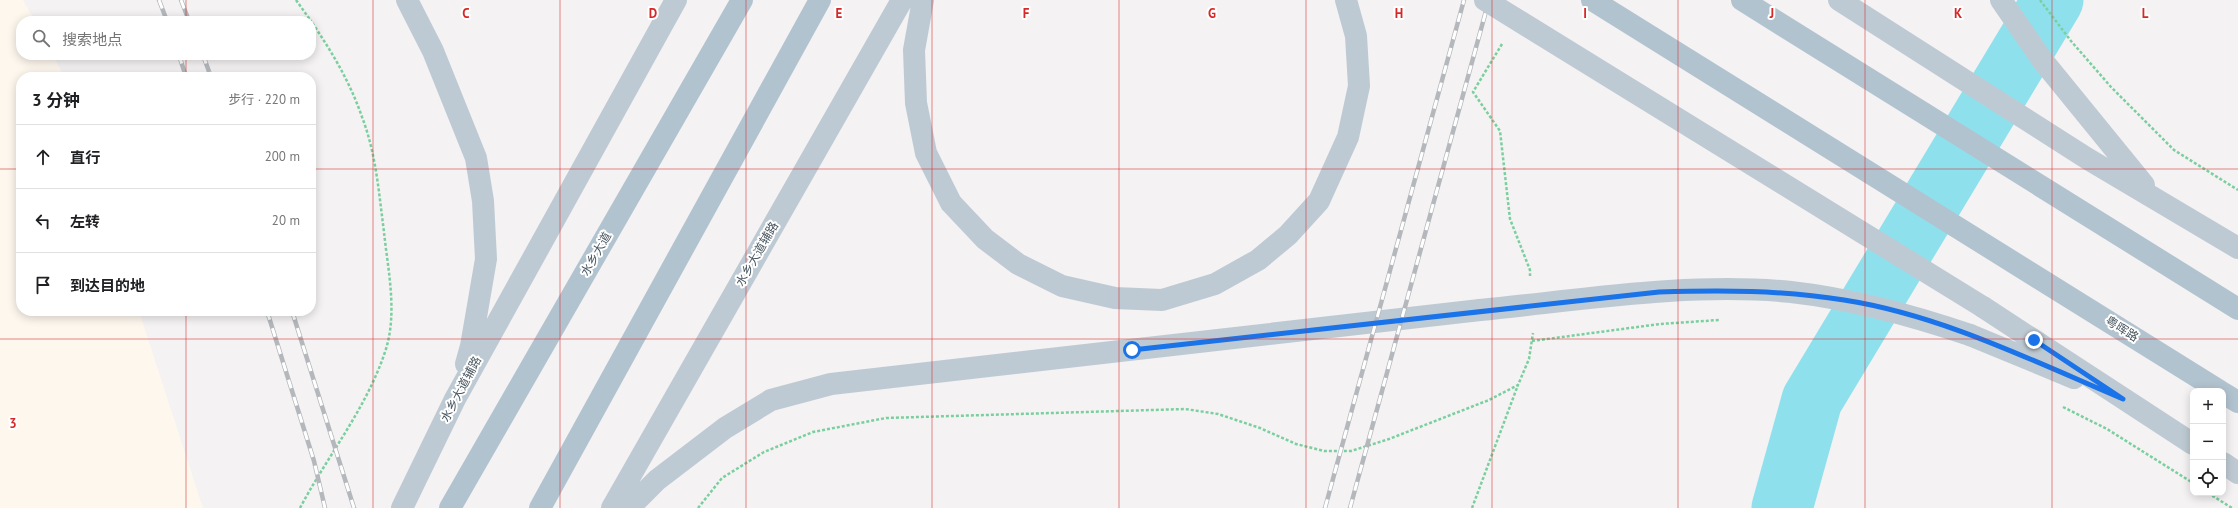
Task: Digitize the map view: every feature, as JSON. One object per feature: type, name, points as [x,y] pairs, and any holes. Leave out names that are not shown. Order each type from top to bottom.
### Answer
[{"type":"main road","points":[[407,0],[432,51],[476,158],[483,201],[486,259],[471,346],[455,399]]},
{"type":"main road","name":"水乡大道辅路","points":[[402,508],[455,399],[676,0]]},
{"type":"main road","name":"水乡大道","points":[[450,508],[742,0]]},
{"type":"main road","points":[[540,508],[820,0]]},
{"type":"main road","name":"水乡大道辅路","points":[[612,508],[902,0]]},
{"type":"main road","points":[[923,0],[914,50],[916,103],[926,153],[951,203],[985,239],[1018,264],[1062,286],[1115,298],[1162,300],[1215,284],[1258,260],[1288,235],[1319,201],[1348,137],[1359,86],[1356,36],[1346,0]]},
{"type":"main road","points":[[1485,0],[1983,306],[2190,442]]},
{"type":"main road","name":"粤晖路","points":[[1592,0],[2215,388]]},
{"type":"main road","points":[[1742,0],[2238,308]]},
{"type":"main road","points":[[1839,0],[2088,159],[2238,248]]},
{"type":"main road","points":[[2001,0],[2043,61],[2083,112],[2155,198]]},
{"type":"main road","points":[[629,508],[657,480],[725,428],[771,400],[831,384],[1480,310],[1659,292],[1727,290],[1790,292],[1845,300],[1905,313],[1970,335],[2123,399]]},
{"type":"main road","points":[[2226,395],[2238,402]]},
{"type":"main road","points":[[2226,465],[2238,473]]},
{"type":"path","points":[[296,0],[307,16]]},
{"type":"path","points":[[2040,0],[2071,41],[2111,87],[2174,150],[2238,190]]},
{"type":"path","points":[[300,508],[349,429],[373,384],[386,350],[391,325],[391,293],[374,160],[363,118],[344,73],[316,29]]},
{"type":"path","points":[[1532,341],[1660,324],[1722,320]]},
{"type":"path","points":[[1472,508],[1518,385]]},
{"type":"path","points":[[2060,405],[2108,429],[2190,481]]},
{"type":"path","points":[[2213,496],[2232,508]]},
{"type":"shaded area","points":[[0,0],[23,0],[32,16],[16,16],[16,60],[56,60],[62,72],[16,72],[16,316],[141,316],[203,508],[0,508]]},
{"type":"waterway","points":[[1782,508],[1812,400],[2053,0]]},
{"type":"railway","points":[[159,0],[165,16]]},
{"type":"railway","points":[[181,0],[187,16]]},
{"type":"railway","points":[[1325,508],[1464,0]]},
{"type":"railway","points":[[1350,508],[1489,0]]},
{"type":"railway","points":[[181,60],[184,72]]},
{"type":"railway","points":[[205,60],[209,72]]},
{"type":"railway","points":[[269,316],[314,461],[325,508]]},
{"type":"railway","points":[[294,316],[354,508]]},
{"type":"route","points":[[1132,350],[1464,312],[1659,292],[1727,290],[1790,292],[1845,300],[1905,313],[1970,335],[2123,399],[2034,340]]}]
